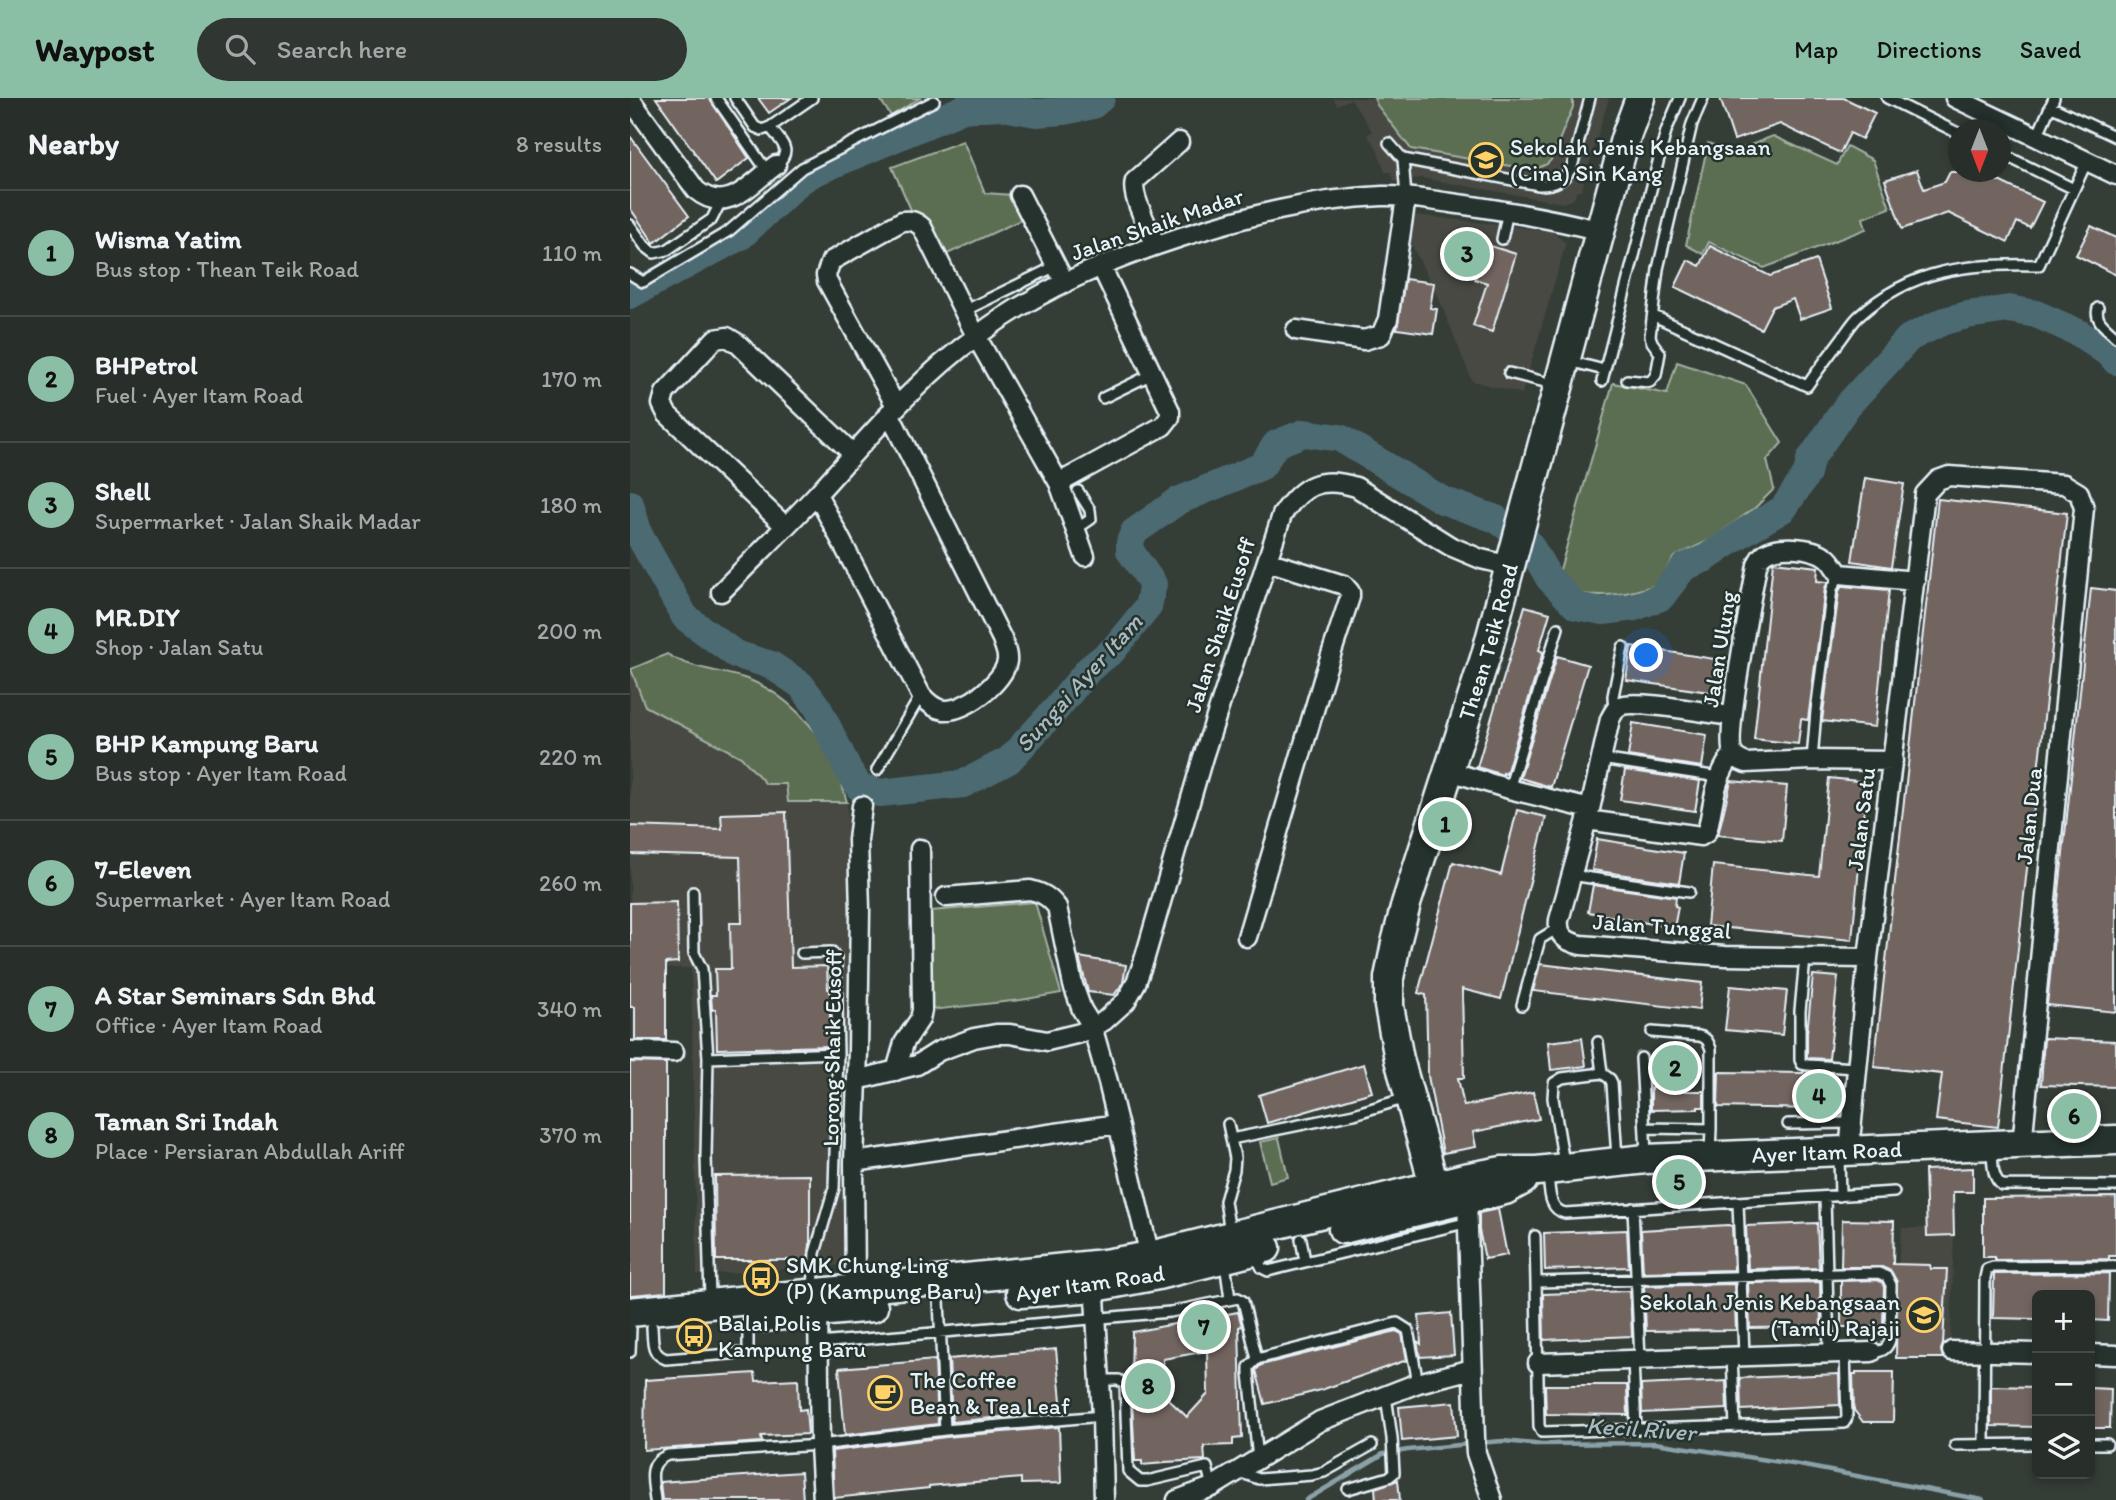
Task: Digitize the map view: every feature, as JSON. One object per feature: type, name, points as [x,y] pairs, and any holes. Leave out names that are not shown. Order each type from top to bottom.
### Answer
[{"type":"main road","name":"Thean Teik Road","points":[[1436,1195],[1391,1022],[1390,978],[1406,904],[1486,655],[1625,139],[1640,98]]},
{"type":"main road","name":"Ayer Itam Road","points":[[636,1324],[748,1318],[816,1303],[855,1290],[1093,1276],[1158,1275],[1236,1249],[1436,1195],[1502,1171],[1550,1170],[1646,1159],[2116,1139]]},
{"type":"main road","points":[[2088,1142],[2116,1155]]},
{"type":"main road","name":"Ayer Itam Road","points":[[1436,1195],[1468,1210],[1550,1170]]},
{"type":"main road","name":"Ayer Itam Road","points":[[636,1324],[710,1305],[939,1300],[1093,1276],[1150,1256],[1236,1249],[1303,1250],[1408,1224],[1436,1195]]},
{"type":"street","points":[[1955,98],[2116,175]]},
{"type":"street","points":[[630,99],[696,190],[707,199],[721,201],[734,197],[771,168]]},
{"type":"street","points":[[1155,245],[1135,197],[1133,185],[1179,142]]},
{"type":"street","points":[[1020,195],[1065,282]]},
{"type":"street","name":"Jalan Shaik Madar","points":[[721,592],[925,379],[1011,311],[1101,266],[1155,245],[1244,217],[1343,199],[1384,196],[1508,211],[1561,220],[1601,232]]},
{"type":"street","points":[[1296,330],[1364,341],[1381,335],[1388,319],[1406,197]]},
{"type":"street","points":[[817,494],[921,695],[935,708],[954,710],[977,698],[997,681],[1007,663],[1002,639],[893,410],[827,281],[826,275],[831,261],[902,221],[916,222],[922,227],[976,336],[1059,483],[1084,556]]},
{"type":"street","points":[[1059,483],[1168,421],[1170,411],[1101,266]]},
{"type":"street","points":[[785,526],[667,414],[662,404],[664,393],[715,339],[727,337],[737,343],[852,453]]},
{"type":"street","name":"Jalan Dua","points":[[1925,494],[1938,480],[1949,476],[2064,484],[2079,493],[2084,509],[2022,1145]]},
{"type":"street","name":"Jalan Shaik Eusoff","points":[[1092,1026],[1104,1021],[1126,1001],[1136,983],[1203,757],[1282,515],[1292,500],[1316,484],[1341,482],[1356,487],[1450,546],[1482,559],[1512,562]]},
{"type":"street","name":"Jalan Satu","points":[[1844,1151],[1850,1123],[1925,494]]},
{"type":"street","name":"Jalan Ulung","points":[[1733,754],[1730,745],[1732,716],[1757,565],[1762,556],[1783,548],[1811,550],[1824,555],[1840,574]]},
{"type":"street","points":[[1247,937],[1350,597],[1350,592],[1344,585],[1267,561]]},
{"type":"street","points":[[1840,574],[1915,581]]},
{"type":"street","points":[[1614,710],[1621,705],[1641,704],[1732,716]]},
{"type":"street","name":"Jalan Tunggal","points":[[1614,710],[1558,928],[1565,940],[1581,945],[1726,956],[1868,958]]},
{"type":"street","points":[[1449,771],[1588,814],[1701,836],[1708,828],[1718,777],[1733,754],[1746,763],[1812,760],[1893,761]]},
{"type":"street","name":"Lorong Shaik Eusoff","points":[[855,1290],[854,1162],[860,910],[858,840],[862,806]]},
{"type":"street","points":[[896,1071],[904,1044],[920,1019],[922,1010],[920,849]]},
{"type":"street","points":[[946,897],[1030,890],[1050,897],[1057,907],[1073,985],[1082,1010],[1092,1026],[1150,1256]]},
{"type":"street","points":[[857,1080],[917,1065],[939,1051],[974,1038],[1010,1034],[1047,1041],[1080,1033],[1092,1026]]},
{"type":"street","points":[[630,1051],[674,1052]]},
{"type":"street","points":[[854,1162],[1118,1124]]},
{"type":"street","points":[[1468,1210],[1475,1445],[1492,1500]]},
{"type":"street","points":[[1093,1276],[1102,1416],[1104,1500]]},
{"type":"street","points":[[816,1303],[823,1500]]},
{"type":"street","points":[[1952,1351],[2032,1353]]},
{"type":"street","points":[[1538,1363],[1872,1352]]},
{"type":"street","points":[[2095,1354],[2116,1355]]},
{"type":"street","points":[[1177,1500],[1212,1487],[1320,1421],[1418,1383],[1472,1369]]},
{"type":"lane","points":[[716,98],[771,168],[784,158],[786,152],[770,127]]},
{"type":"lane","points":[[735,98],[755,127],[762,130],[812,98]]},
{"type":"lane","points":[[1403,159],[1539,185],[1558,183],[1567,176],[1572,167],[1590,98]]},
{"type":"lane","points":[[1602,381],[1666,131],[1680,98]]},
{"type":"lane","points":[[1626,380],[1650,382],[1656,375],[1660,353],[1650,339],[1658,269],[1692,124],[1703,98]]},
{"type":"lane","points":[[1887,98],[1948,128]]},
{"type":"lane","points":[[630,274],[643,282],[729,231],[802,168],[934,101]]},
{"type":"lane","points":[[2037,137],[2052,102],[2116,137]]},
{"type":"lane","points":[[1390,143],[1403,159],[1406,197]]},
{"type":"lane","points":[[2011,158],[2074,189]]},
{"type":"lane","points":[[1654,316],[1807,386],[1856,318],[1900,286],[1928,274],[1965,266],[2039,265],[2087,161]]},
{"type":"lane","points":[[630,225],[645,246],[654,253],[667,250],[712,219],[721,201]]},
{"type":"lane","points":[[1502,239],[1508,211]]},
{"type":"lane","points":[[964,311],[1056,266]]},
{"type":"lane","points":[[2098,308],[2098,319],[2116,337]]},
{"type":"lane","points":[[1508,373],[1604,370]]},
{"type":"lane","points":[[1103,398],[1152,374]]},
{"type":"lane","points":[[1074,531],[1091,519],[1090,510],[1078,491]]},
{"type":"lane","points":[[1812,760],[1832,589],[1840,574]]},
{"type":"lane","points":[[1509,789],[1558,628]]},
{"type":"lane","name":"Jalan Tunggal","points":[[1614,710],[1613,695],[1623,647]]},
{"type":"lane","points":[[877,770],[921,695]]},
{"type":"lane","points":[[1601,759],[1718,777]]},
{"type":"lane","points":[[1570,876],[1689,892]]},
{"type":"lane","points":[[693,892],[694,953],[702,969],[708,1058],[706,1156],[710,1305]]},
{"type":"lane","points":[[1522,1005],[1540,939],[1558,928]]},
{"type":"lane","points":[[802,953],[832,952],[835,955],[838,1053],[835,1188],[815,1253],[816,1303]]},
{"type":"lane","points":[[1805,958],[1800,1011],[1800,1060],[1808,1065],[1856,1068]]},
{"type":"lane","points":[[1652,1032],[1699,1035],[1709,1042],[1710,1157]]},
{"type":"lane","points":[[1598,1042],[1602,1073]]},
{"type":"lane","points":[[708,1058],[838,1053]]},
{"type":"lane","points":[[1641,1058],[1646,1159]]},
{"type":"lane","points":[[1618,1162],[1610,1079],[1602,1073],[1562,1078],[1554,1083],[1550,1170],[1553,1207],[1560,1213],[1894,1192]]},
{"type":"lane","points":[[1231,1139],[1354,1114],[1410,1097]]},
{"type":"lane","points":[[1788,1124],[1850,1123]]},
{"type":"lane","points":[[1228,1124],[1235,1158],[1225,1206],[1236,1249],[1230,1299]]},
{"type":"lane","points":[[1645,1128],[1711,1129]]},
{"type":"lane","points":[[1992,1146],[1994,1175],[2002,1185],[2116,1185]]},
{"type":"lane","points":[[1840,1196],[1844,1151]]},
{"type":"lane","points":[[1535,1236],[1539,1426],[1542,1432],[1844,1423],[1847,1418],[1827,1273],[1825,1197]]},
{"type":"lane","points":[[1735,1427],[1741,1276],[1738,1203]]},
{"type":"lane","points":[[1633,1208],[1636,1429]]},
{"type":"lane","points":[[1303,1250],[1340,1253],[1408,1224],[1468,1210]]},
{"type":"lane","points":[[1337,1242],[1340,1253]]},
{"type":"lane","points":[[1984,1445],[1987,1269],[2116,1266]]},
{"type":"lane","points":[[1537,1282],[1827,1273],[1884,1274],[1890,1281],[1891,1289],[1888,1345],[1882,1351],[1872,1352]]},
{"type":"lane","points":[[819,1343],[1170,1312],[1238,1298],[1243,1301],[1257,1359]]},
{"type":"lane","points":[[939,1300],[944,1430]]},
{"type":"lane","points":[[1258,1461],[1250,1373],[1250,1367],[1257,1359],[1397,1323],[1408,1330],[1418,1383]]},
{"type":"lane","points":[[630,1352],[636,1324]]},
{"type":"lane","points":[[1100,1380],[1119,1380],[1125,1385],[1128,1471],[1140,1481],[1147,1481],[1207,1467],[1212,1487]]},
{"type":"lane","points":[[1348,1489],[1392,1475],[1395,1469],[1385,1395]]},
{"type":"lane","points":[[654,1500],[653,1469],[659,1458],[668,1455],[820,1445],[944,1430],[1102,1416]]},
{"type":"lane","points":[[1955,1445],[2032,1444]]},
{"type":"lane","points":[[2095,1444],[2107,1444]]},
{"type":"lane","points":[[1239,1472],[1259,1479],[1311,1475],[1324,1472],[1372,1445]]},
{"type":"shaded area","name":"Sekolah Jenis Kebangsaan (Cina) Sin Kang","points":[[1333,98],[1609,98],[1581,191],[1577,191],[1574,199],[1563,203],[1421,178],[1394,182],[1391,172],[1385,172],[1376,147],[1367,135],[1372,131],[1351,99],[1337,105]]},
{"type":"shaded area","points":[[1415,215],[1551,231],[1566,243],[1522,394],[1472,381],[1440,301],[1409,240],[1409,221]]},
{"type":"shaded area","points":[[667,654],[681,662],[746,679],[780,697],[814,729],[837,768],[847,802],[852,948],[845,1265],[697,1275],[691,968],[630,969],[630,669]]},
{"type":"shaded area","name":"Sekolah Jenis Kebangsaan (Tamil) Rajaji","points":[[1902,1228],[1927,1228],[1928,1236],[1954,1235],[1950,1358],[1896,1358],[1897,1272]]},
{"type":"green space","points":[[879,98],[920,98],[891,116]]},
{"type":"green space","points":[[1374,98],[1571,98],[1573,107],[1551,160],[1534,170],[1411,149]]},
{"type":"green space","points":[[1773,136],[1837,165],[1847,146],[1873,160],[1890,208],[1863,218],[1866,229],[1764,268],[1709,242],[1703,254],[1686,245],[1708,143],[1733,152]]},
{"type":"green space","points":[[963,141],[985,193],[1013,195],[1025,218],[943,256],[924,221],[912,212],[892,167]]},
{"type":"green space","points":[[1677,362],[1746,385],[1782,443],[1767,460],[1774,489],[1756,507],[1710,540],[1674,557],[1656,585],[1619,594],[1581,594],[1559,573],[1613,383],[1667,394]]},
{"type":"green space","points":[[667,654],[695,666],[759,684],[786,702],[810,725],[829,752],[838,770],[847,802],[788,802],[786,784],[766,784],[741,757],[645,706],[631,669]]},
{"type":"green space","points":[[1035,902],[1061,993],[932,1010],[931,911]]},
{"type":"green space","points":[[1279,1138],[1288,1177],[1270,1182],[1260,1142]]},
{"type":"building","points":[[656,98],[709,98],[749,158],[716,183]]},
{"type":"building","points":[[758,98],[791,98],[769,113]]},
{"type":"building","points":[[1720,98],[1844,98],[1875,113],[1862,139],[1850,133],[1840,153],[1780,124],[1734,140]]},
{"type":"building","points":[[630,136],[689,216],[654,243],[630,208]]},
{"type":"building","points":[[1917,170],[1924,189],[1945,182],[1948,176],[1948,182],[2001,182],[2043,202],[2030,228],[2017,222],[2008,242],[1948,213],[1902,229],[1885,180]]},
{"type":"building","points":[[2091,226],[2116,238],[2116,275],[2076,255]]},
{"type":"building","points":[[1458,236],[1516,254],[1492,332],[1473,326],[1487,283],[1475,279],[1476,273],[1449,264]]},
{"type":"building","points":[[1710,246],[1770,276],[1816,260],[1832,308],[1800,319],[1793,299],[1772,307],[1761,329],[1675,287],[1688,260],[1700,266]]},
{"type":"building","points":[[1405,279],[1434,283],[1430,308],[1437,309],[1433,334],[1397,329]]},
{"type":"building","points":[[1865,478],[1904,484],[1891,567],[1852,561]]},
{"type":"building","points":[[1938,499],[2067,513],[1998,1127],[1936,1120],[1942,1074],[1874,1067]]},
{"type":"building","points":[[1773,562],[1818,567],[1817,581],[1828,582],[1825,588],[1808,720],[1801,719],[1798,744],[1754,739]]},
{"type":"building","points":[[1842,586],[1889,590],[1875,727],[1822,721],[1839,591]]},
{"type":"building","points":[[2091,588],[2116,591],[2116,1012],[2047,1005]]},
{"type":"building","points":[[1525,606],[1550,613],[1539,650],[1543,652],[1506,774],[1503,775],[1477,767]]},
{"type":"building","points":[[1631,646],[1721,660],[1716,693],[1626,680]]},
{"type":"building","points":[[1557,656],[1588,665],[1551,787],[1520,778]]},
{"type":"building","points":[[1633,723],[1707,735],[1702,767],[1628,756]]},
{"type":"building","points":[[1625,770],[1700,781],[1695,811],[1620,800]]},
{"type":"building","points":[[1829,778],[1867,782],[1852,940],[1707,926],[1713,865],[1819,876]]},
{"type":"building","points":[[1731,781],[1787,786],[1782,841],[1718,835]]},
{"type":"building","points":[[1517,810],[1546,817],[1501,999],[1462,989],[1464,1078],[1458,1078],[1464,1106],[1533,1092],[1539,1119],[1473,1132],[1476,1147],[1443,1153],[1428,1076],[1426,995],[1418,993],[1453,862],[1501,875]]},
{"type":"building","points":[[786,812],[791,967],[827,966],[830,989],[830,1046],[717,1049],[716,1009],[712,1010],[711,995],[716,995],[715,969],[731,969],[730,923],[742,923],[740,857],[630,854],[630,826],[722,829],[721,814]]},
{"type":"building","points":[[1597,839],[1684,853],[1679,883],[1592,870]]},
{"type":"building","points":[[1593,885],[1676,897],[1675,906],[1678,907],[1674,928],[1588,912]]},
{"type":"building","points":[[677,902],[678,962],[666,963],[666,1040],[635,1040],[635,1007],[630,1007],[630,903]]},
{"type":"building","points":[[1079,957],[1126,965],[1123,983],[1114,995],[1088,992]]},
{"type":"building","points":[[1540,964],[1702,983],[1699,1010],[1533,991]]},
{"type":"building","points":[[1813,975],[1838,977],[1829,1059],[1807,1058]]},
{"type":"building","points":[[1730,986],[1787,991],[1782,1035],[1725,1030]]},
{"type":"building","points":[[1582,1038],[1586,1066],[1551,1070],[1548,1042]]},
{"type":"building","points":[[2044,1038],[2116,1041],[2116,1087],[2041,1085]]},
{"type":"building","points":[[1664,1048],[1685,1048],[1685,1091],[1704,1091],[1704,1107],[1651,1110],[1651,1088],[1665,1088]]},
{"type":"building","points":[[630,1062],[666,1063],[666,1292],[632,1295],[630,1295]]},
{"type":"building","points":[[1364,1064],[1372,1092],[1267,1123],[1259,1095]]},
{"type":"building","points":[[1803,1071],[1831,1074],[1831,1091],[1815,1109],[1718,1107],[1719,1072]]},
{"type":"building","points":[[1973,1168],[1973,1192],[1953,1192],[1954,1235],[1927,1236],[1925,1170]]},
{"type":"building","points":[[810,1175],[808,1260],[716,1260],[715,1176]]},
{"type":"building","points":[[2116,1197],[2116,1256],[2109,1256],[2109,1259],[1995,1260],[1995,1257],[1983,1257],[1983,1198]]},
{"type":"building","points":[[1498,1209],[1507,1255],[1485,1259],[1479,1230],[1479,1213]]},
{"type":"building","name":"Sekolah Jenis Kebangsaan (Tamil) Rajaji","points":[[1842,1220],[1894,1221],[1893,1264],[1930,1265],[1931,1269],[1947,1269],[1941,1350],[1943,1358],[1896,1358],[1897,1282],[1891,1271],[1882,1267],[1841,1267]]},
{"type":"building","points":[[1817,1223],[1819,1268],[1748,1269],[1746,1226]]},
{"type":"building","points":[[1732,1226],[1734,1270],[1643,1272],[1641,1230]]},
{"type":"building","points":[[1627,1230],[1629,1267],[1545,1270],[1544,1233]]},
{"type":"building","points":[[2109,1273],[2108,1321],[2095,1320],[2095,1290],[2032,1290],[2032,1319],[1993,1318],[1994,1274]]},
{"type":"building","points":[[1841,1281],[1882,1282],[1884,1287],[1883,1327],[1841,1327]]},
{"type":"building","points":[[1820,1282],[1821,1327],[1750,1328],[1748,1283]]},
{"type":"building","points":[[1734,1284],[1736,1330],[1646,1331],[1644,1286]]},
{"type":"building","points":[[1630,1291],[1632,1336],[1544,1340],[1543,1294]]},
{"type":"building","points":[[1238,1312],[1242,1326],[1239,1327],[1242,1438],[1233,1439],[1233,1445],[1204,1446],[1205,1460],[1142,1465],[1142,1461],[1135,1461],[1131,1382],[1132,1332]],"holes":[[[1207,1351],[1208,1394],[1187,1417],[1165,1396],[1163,1359]]]},
{"type":"building","points":[[1451,1313],[1454,1355],[1420,1357],[1417,1341],[1421,1344],[1419,1316]]},
{"type":"building","points":[[1396,1331],[1402,1334],[1407,1360],[1321,1390],[1265,1404],[1256,1370],[1261,1365]]},
{"type":"building","points":[[1056,1349],[1062,1411],[952,1422],[949,1359]]},
{"type":"building","name":"The Coffee Bean & Tea Leaf","points":[[935,1360],[938,1424],[845,1435],[839,1368]]},
{"type":"building","points":[[1894,1372],[1893,1422],[1863,1422],[1854,1410],[1853,1374]]},
{"type":"building","points":[[755,1373],[756,1381],[798,1379],[799,1410],[806,1409],[808,1434],[761,1436],[762,1442],[644,1450],[645,1380]]},
{"type":"building","points":[[1839,1374],[1840,1405],[1741,1410],[1740,1378]]},
{"type":"building","points":[[1726,1381],[1727,1409],[1642,1413],[1641,1385]]},
{"type":"building","points":[[1545,1385],[1627,1385],[1628,1415],[1546,1414]]},
{"type":"building","points":[[1991,1386],[2032,1387],[2032,1427],[1991,1426]]},
{"type":"building","points":[[2095,1388],[2111,1389],[2110,1428],[2095,1428]]},
{"type":"building","points":[[1454,1402],[1457,1436],[1402,1441],[1399,1407]]},
{"type":"building","points":[[1059,1427],[1061,1483],[1021,1484],[1021,1478],[834,1498],[832,1451]]},
{"type":"building","points":[[801,1472],[803,1500],[662,1500],[660,1482]]},
{"type":"building","points":[[1398,1480],[1400,1500],[1376,1500],[1375,1488]]},
{"type":"waterway","points":[[630,295],[741,236],[800,181],[815,172],[963,109],[998,106],[1036,113],[1064,111],[1093,105],[1101,98]]},
{"type":"waterway","name":"Sungai Ayer Itam","points":[[630,504],[639,535],[685,617],[735,654],[771,665],[801,685],[818,708],[859,787],[880,793],[963,784],[1009,760],[1089,669],[1113,650],[1148,607],[1153,584],[1130,551],[1134,532],[1178,501],[1262,466],[1276,444],[1304,433],[1340,438],[1442,500],[1496,519],[1528,542],[1549,578],[1576,606],[1603,611],[1635,607],[1661,597],[1684,567],[1706,558],[1783,509],[1807,474],[1810,460],[1847,406],[1909,338],[1944,321],[2009,309],[2036,314],[2079,333],[2116,361]]},
{"type":"waterway","name":"Kecil River","points":[[1478,1443],[1655,1443],[1799,1465],[1983,1500]]},
{"type":"waterway","name":"Kecil River","points":[[1306,1500],[1383,1454],[1469,1444]]},
{"type":"place","name":"Sekolah Jenis Kebangsaan (Cina) Sin Kang","points":[[1486,160]]},
{"type":"place","name":"Shell","points":[[1467,254]]},
{"type":"place","name":"Wisma Yatim","points":[[1445,824]]},
{"type":"place","name":"BHPetrol","points":[[1675,1068]]},
{"type":"place","name":"MR.DIY","points":[[1819,1096]]},
{"type":"place","name":"7-Eleven","points":[[2074,1116]]},
{"type":"place","name":"BHP Kampung Baru","points":[[1679,1182]]},
{"type":"place","name":"SMK Chung Ling (P) (Kampung Baru)","points":[[761,1278]]},
{"type":"place","name":"Sekolah Jenis Kebangsaan (Tamil) Rajaji","points":[[1924,1315]]},
{"type":"place","name":"A Star Seminars Sdn Bhd","points":[[1204,1327]]},
{"type":"place","name":"Balai Polis Kampung Baru","points":[[694,1336]]},
{"type":"place","name":"Taman Sri Indah","points":[[1148,1386]]},
{"type":"place","name":"The Coffee Bean & Tea Leaf","points":[[885,1393]]}]
